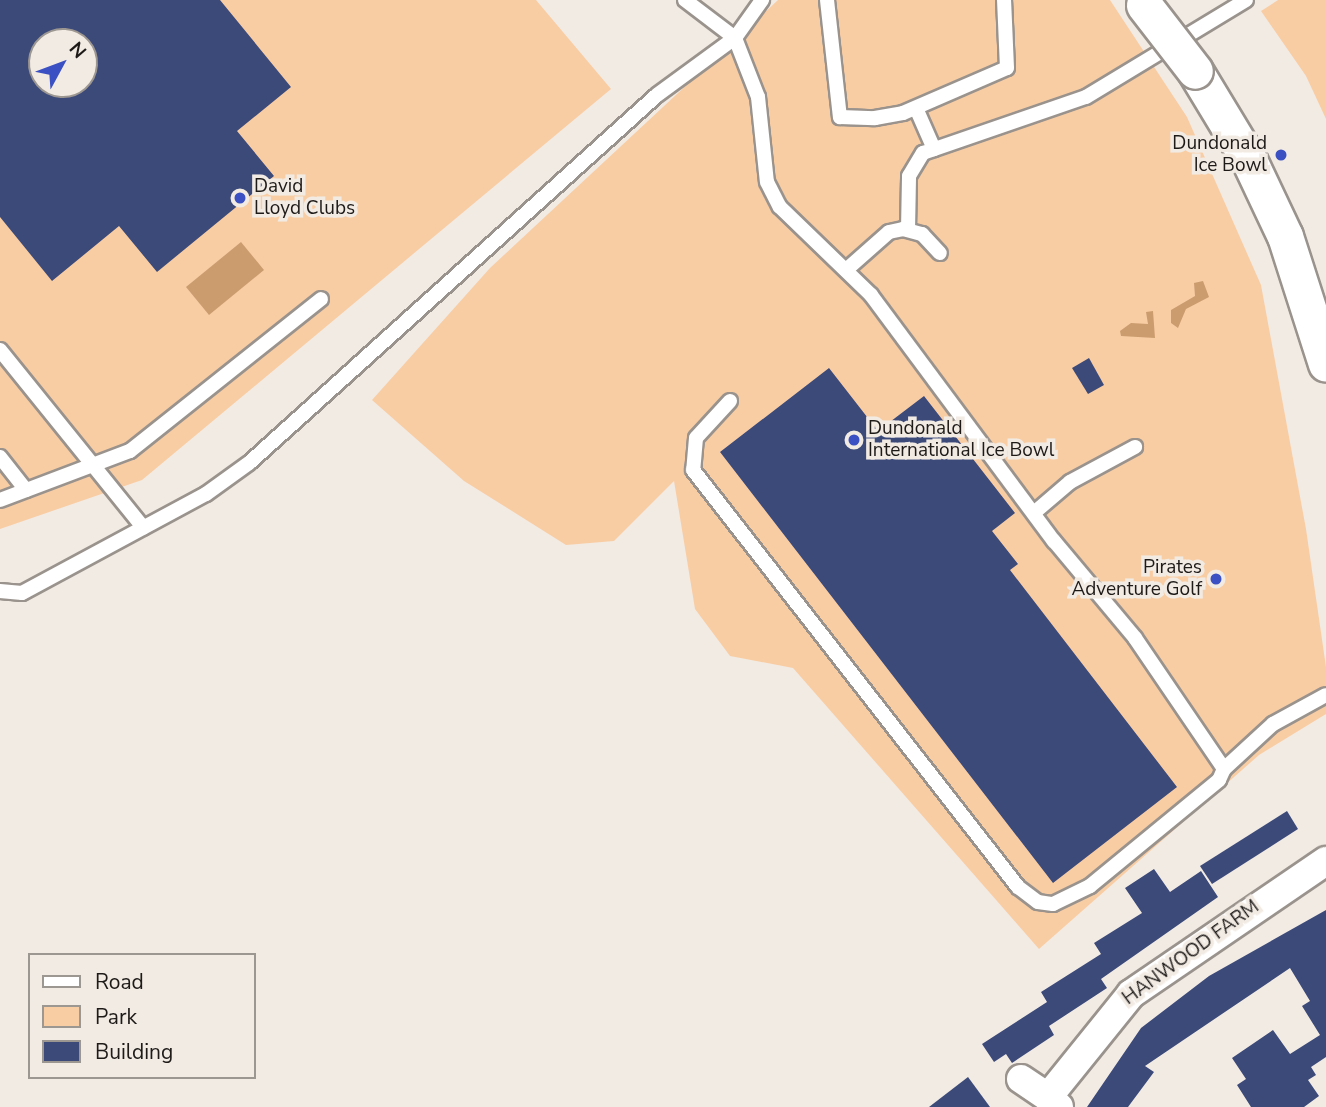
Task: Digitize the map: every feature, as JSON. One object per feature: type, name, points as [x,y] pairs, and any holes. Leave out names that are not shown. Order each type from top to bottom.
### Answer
[{"type":"street","points":[[1142,2],[1195,71],[1249,160],[1285,236],[1326,364]]},
{"type":"street","name":"HANWOOD FARM","points":[[1021,1079],[1053,1102],[1131,994],[1326,860]]},
{"type":"lane","points":[[685,0],[735,38],[758,97],[767,182],[780,207],[846,271],[1135,638],[1224,769]]},
{"type":"lane","points":[[0,591],[22,593],[143,527],[249,463],[657,95],[735,38],[762,0]]},
{"type":"lane","points":[[827,0],[840,117],[875,118],[916,108],[1007,68],[1004,0]]},
{"type":"lane","points":[[908,230],[909,176],[923,153],[1086,97],[1246,0]]},
{"type":"lane","points":[[916,108],[934,149]]},
{"type":"lane","points":[[846,271],[889,232],[908,230],[940,253]]},
{"type":"lane","points":[[0,500],[130,451],[321,299]]},
{"type":"lane","points":[[0,350],[143,527]]},
{"type":"lane","points":[[730,401],[696,438],[693,470],[1018,887],[1038,902],[1053,904],[1090,886],[1219,780],[1224,769],[1273,724],[1326,695]]},
{"type":"lane","points":[[1035,512],[1070,482],[1135,447]]},
{"type":"lane","points":[[0,457],[26,490]]},
{"type":"green space","name":"David Lloyd Clubs","points":[[0,0],[536,0],[611,89],[142,480],[0,529]]},
{"type":"green space","name":"Dundonald International Ice Bowl","points":[[778,0],[1110,0],[1187,117],[1261,285],[1306,529],[1326,667],[1326,714],[1259,755],[1039,949],[793,668],[730,656],[695,609],[674,481],[614,541],[566,545],[464,481],[372,400],[490,268]]},
{"type":"green space","points":[[1278,0],[1326,0],[1326,119],[1306,76],[1261,11]]},
{"type":"shaded area","points":[[241,242],[264,270],[209,315],[186,287]]},
{"type":"shaded area","points":[[1203,281],[1209,297],[1186,309],[1178,328],[1171,323],[1171,310],[1195,296],[1194,283]]},
{"type":"shaded area","points":[[1153,311],[1155,338],[1121,336],[1120,331],[1131,323],[1148,324],[1146,312]]},
{"type":"building","points":[[0,0],[220,0],[291,87],[237,131],[274,176],[157,272],[119,226],[52,281],[0,217]]},
{"type":"building","points":[[1089,358],[1104,385],[1088,394],[1072,368]]},
{"type":"building","points":[[829,368],[878,431],[924,396],[1015,513],[992,531],[1018,564],[1010,570],[1177,787],[1053,883],[720,452]]},
{"type":"building","points":[[1287,811],[1298,829],[1212,884],[1200,866]]},
{"type":"building","points":[[1154,869],[1170,892],[1201,871],[1218,897],[1101,979],[1107,988],[1049,1026],[1054,1035],[1012,1063],[1006,1054],[994,1062],[982,1044],[1047,1002],[1041,992],[1101,954],[1094,943],[1142,913],[1125,888]]},
{"type":"building","points":[[1326,910],[1326,1057],[1311,1067],[1316,1075],[1308,1080],[1319,1096],[1304,1107],[1251,1107],[1237,1085],[1246,1079],[1232,1058],[1273,1030],[1290,1054],[1320,1035],[1302,1006],[1310,1001],[1290,968],[1145,1066],[1154,1072],[1128,1107],[1087,1107],[1141,1028],[1209,976]]},
{"type":"building","points":[[968,1077],[990,1107],[929,1107]]},
{"type":"place","name":"Dundonald Ice Bowl","points":[[1281,155]]},
{"type":"place","name":"David Lloyd Clubs","points":[[240,198]]},
{"type":"place","name":"Dundonald International Ice Bowl","points":[[854,440]]},
{"type":"place","name":"Pirates Adventure Golf","points":[[1216,579]]}]
